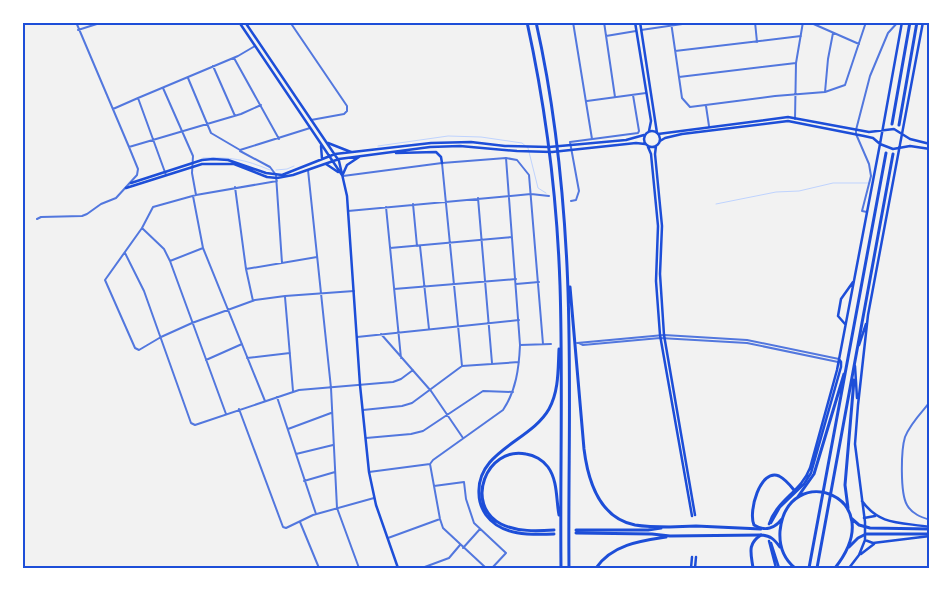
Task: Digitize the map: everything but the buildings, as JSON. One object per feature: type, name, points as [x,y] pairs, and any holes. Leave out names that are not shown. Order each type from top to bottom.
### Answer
[{"type":"highway","points":[[527,22],[540,83],[548,136],[558,245],[561,568]]},
{"type":"highway","points":[[536,22],[556,134],[586,466],[592,487],[606,507],[624,521],[636,525],[671,527]]},
{"type":"highway","points":[[892,124],[910,22]]},
{"type":"highway","points":[[899,125],[917,22]]},
{"type":"highway","points":[[809,568],[886,153]]},
{"type":"highway","points":[[817,568],[893,154]]},
{"type":"highway","points":[[568,268],[569,568]]},
{"type":"highway","points":[[560,323],[557,383],[550,407],[538,424],[504,449],[487,465],[478,488],[482,508],[488,518],[497,526],[521,533],[554,532],[514,528],[501,524],[492,518],[482,500],[482,486],[487,471],[499,459],[512,453],[531,455],[540,460],[553,477],[560,521]]},
{"type":"highway","points":[[793,568],[774,539],[761,535],[670,536],[576,532],[648,530],[696,526],[761,529],[777,525],[814,474],[850,354]]},
{"type":"highway","points":[[848,550],[852,532],[845,485],[855,365]]},
{"type":"highway","points":[[761,529],[753,523],[751,512],[763,481],[771,475],[778,476],[794,490]]},
{"type":"highway","points":[[796,499],[805,494],[823,492],[836,497],[848,511]]},
{"type":"highway","points":[[850,517],[855,522],[870,528],[930,528]]},
{"type":"highway","points":[[782,518],[780,532],[782,550]]},
{"type":"highway","points":[[834,568],[855,540],[862,536],[870,534],[930,535]]},
{"type":"highway","points":[[753,568],[752,544],[761,535]]},
{"type":"highway","points":[[596,568],[599,563],[612,553],[635,542],[670,536]]},
{"type":"main road","points":[[239,22],[343,176]]},
{"type":"main road","points":[[245,22],[339,159],[348,211],[360,385],[369,472],[374,498],[398,568]]},
{"type":"main road","points":[[277,178],[335,154],[459,141],[505,146],[549,147],[626,140],[644,135],[649,131],[651,121],[635,22]]},
{"type":"main road","points":[[640,22],[660,141]]},
{"type":"main road","points":[[839,360],[841,366],[810,473],[804,484],[780,507],[770,523],[778,505],[802,482],[810,468],[839,360],[902,22]]},
{"type":"main road","points":[[860,555],[865,540],[864,518],[855,452],[868,315],[923,22]]},
{"type":"main road","points":[[649,131],[658,133],[795,118],[873,133],[894,129],[914,140],[930,144]]},
{"type":"main road","points":[[131,183],[213,163],[234,164],[267,177],[277,178],[339,159],[430,147],[460,146],[552,152],[636,143],[645,144],[651,154],[658,226],[656,281],[660,336],[694,516],[664,336],[660,274],[662,226],[655,154],[656,146],[660,141],[668,137],[695,132],[795,122],[873,138],[889,149],[910,146],[930,149]]},
{"type":"main road","points":[[644,135],[645,144]]},
{"type":"main road","points":[[326,142],[355,153]]},
{"type":"main road","points":[[321,144],[322,159]]},
{"type":"main road","points":[[648,147],[656,146]]},
{"type":"main road","points":[[387,153],[436,152],[441,157],[442,163]]},
{"type":"main road","points":[[343,176],[347,165],[360,156]]},
{"type":"main road","points":[[126,188],[193,163],[213,159],[228,160],[277,178]]},
{"type":"main road","points":[[325,164],[343,176]]},
{"type":"main road","points":[[846,325],[838,316],[840,301],[854,281]]},
{"type":"main road","points":[[858,351],[868,315]]},
{"type":"main road","points":[[855,365],[858,405]]},
{"type":"main road","points":[[861,500],[868,510],[876,516],[890,521],[930,528]]},
{"type":"main road","points":[[864,518],[876,516]]},
{"type":"main road","points":[[865,540],[877,543],[930,535]]},
{"type":"main road","points":[[770,542],[778,568]]},
{"type":"main road","points":[[849,568],[860,555],[877,543]]},
{"type":"main road","points":[[691,568],[692,557]]},
{"type":"main road","points":[[696,557],[696,568]]},
{"type":"street","points":[[36,219],[84,215],[101,204],[116,198],[131,183],[138,170],[76,22]]},
{"type":"street","points":[[290,22],[347,106],[347,111],[344,114],[311,120]]},
{"type":"street","points":[[574,22],[592,140]]},
{"type":"street","points":[[604,22],[615,97]]},
{"type":"street","points":[[671,22],[682,98],[690,107],[825,92],[845,85],[866,22]]},
{"type":"street","points":[[755,22],[756,42]]},
{"type":"street","points":[[795,122],[796,63],[803,22]]},
{"type":"street","points":[[809,22],[859,44]]},
{"type":"street","points":[[867,212],[862,211],[871,176],[869,164],[856,130],[870,76],[888,33],[898,22]]},
{"type":"street","points":[[78,30],[102,23]]},
{"type":"street","points":[[641,30],[695,23]]},
{"type":"street","points":[[606,36],[636,31]]},
{"type":"street","points":[[825,92],[828,59],[834,33]]},
{"type":"street","points":[[675,51],[801,36]]},
{"type":"street","points":[[113,109],[234,58],[255,46]]},
{"type":"street","points":[[234,58],[279,139]]},
{"type":"street","points":[[679,77],[796,63]]},
{"type":"street","points":[[213,66],[235,116]]},
{"type":"street","points":[[188,77],[213,135],[270,167],[277,178],[282,263]]},
{"type":"street","points":[[163,88],[193,156],[194,195],[203,248],[265,401]]},
{"type":"street","points":[[586,101],[646,93]]},
{"type":"street","points":[[571,201],[576,200],[579,191],[570,142],[629,135],[639,132],[633,95]]},
{"type":"street","points":[[138,98],[166,174]]},
{"type":"street","points":[[129,148],[235,116],[261,105]]},
{"type":"street","points":[[706,106],[709,126]]},
{"type":"street","points":[[240,150],[310,128]]},
{"type":"street","points":[[369,472],[430,464],[503,410],[513,392],[519,362],[520,345],[506,158]]},
{"type":"street","points":[[343,176],[442,163],[506,158],[517,160],[529,175],[543,344]]},
{"type":"street","points":[[442,163],[462,366]]},
{"type":"street","points":[[308,170],[331,388],[337,508],[359,568]]},
{"type":"street","points":[[277,178],[194,195],[155,205],[151,209],[142,228],[105,280],[134,348],[139,350],[161,337],[253,301],[285,296],[354,291]]},
{"type":"street","points":[[235,187],[246,269],[253,301]]},
{"type":"street","points":[[348,211],[531,194],[549,196]]},
{"type":"street","points":[[478,198],[492,364]]},
{"type":"street","points":[[413,204],[429,329]]},
{"type":"street","points":[[386,207],[402,358]]},
{"type":"street","points":[[142,228],[156,239],[170,261],[183,292],[192,324],[226,414]]},
{"type":"street","points":[[390,248],[513,237]]},
{"type":"street","points":[[170,261],[203,248]]},
{"type":"street","points":[[125,253],[144,291],[191,423],[198,424],[293,391],[398,381],[413,370]]},
{"type":"street","points":[[246,269],[317,258]]},
{"type":"street","points":[[394,289],[516,279]]},
{"type":"street","points":[[516,284],[539,282]]},
{"type":"street","points":[[285,296],[293,391]]},
{"type":"street","points":[[357,338],[519,320]]},
{"type":"street","points":[[381,334],[431,391],[463,438]]},
{"type":"street","points":[[660,336],[584,345],[577,343],[660,336],[747,340],[839,360]]},
{"type":"street","points":[[206,360],[242,344]]},
{"type":"street","points":[[520,345],[551,344]]},
{"type":"street","points":[[248,358],[290,353]]},
{"type":"street","points":[[363,410],[409,405],[431,391],[462,366],[519,362]]},
{"type":"street","points":[[366,438],[418,432],[484,391],[513,392]]},
{"type":"street","points":[[277,397],[316,514]]},
{"type":"street","points":[[930,402],[908,431],[903,453],[906,501],[913,512],[930,520]]},
{"type":"street","points":[[239,409],[281,525],[286,528],[316,514],[374,498]]},
{"type":"street","points":[[288,429],[332,413]]},
{"type":"street","points":[[296,454],[333,445]]},
{"type":"street","points":[[430,464],[440,520],[446,531],[486,568]]},
{"type":"street","points":[[304,481],[335,472]]},
{"type":"street","points":[[434,486],[464,482],[466,499],[474,523],[506,553],[492,568]]},
{"type":"street","points":[[387,538],[440,520]]},
{"type":"street","points":[[300,522],[319,568]]},
{"type":"street","points":[[463,548],[480,529]]},
{"type":"street","points":[[422,568],[448,558],[460,545]]},
{"type":"waterway","points":[[378,146],[448,136],[481,137],[522,143],[528,148],[538,188],[546,193]]},
{"type":"waterway","points":[[203,158],[237,160],[270,170]]},
{"type":"waterway","points":[[276,170],[294,166]]},
{"type":"waterway","points":[[716,204],[776,192],[799,191],[833,183],[870,183]]}]
